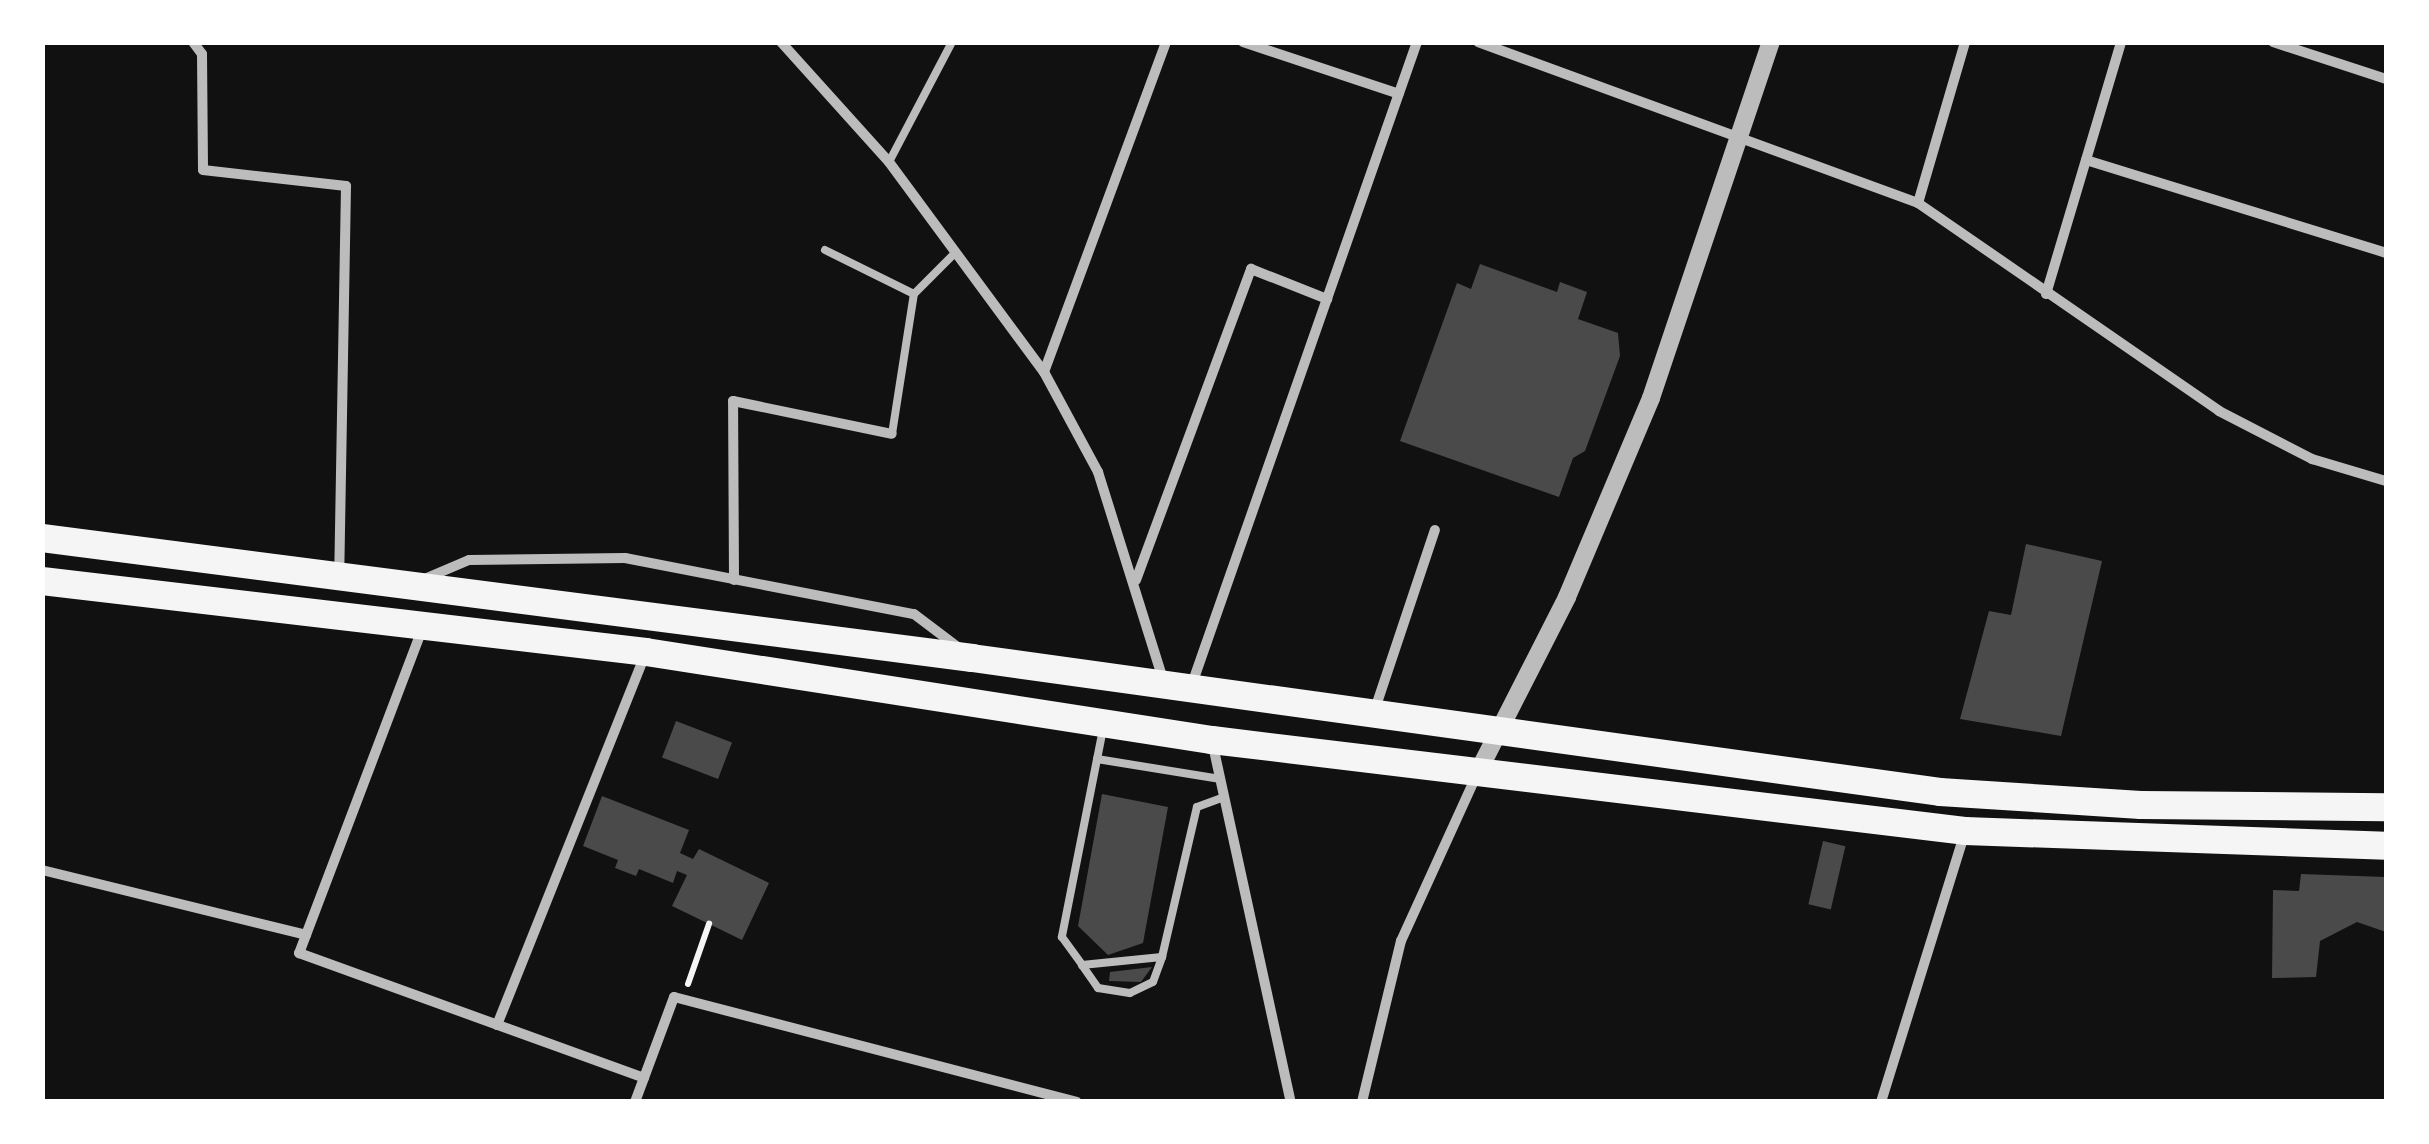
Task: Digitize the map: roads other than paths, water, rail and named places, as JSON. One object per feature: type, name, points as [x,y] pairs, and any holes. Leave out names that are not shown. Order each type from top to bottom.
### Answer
[{"type":"highway","points":[[42,538],[972,658],[1940,792],[2141,805],[2386,808]]},
{"type":"highway","points":[[42,581],[646,652],[1212,740],[1965,832],[2386,846]]},
{"type":"street","points":[[193,42],[202,54],[203,170],[346,186],[339,575]]},
{"type":"street","points":[[781,42],[889,162],[1044,372],[1098,472],[1177,687]]},
{"type":"street","points":[[1044,372],[1166,42]]},
{"type":"street","points":[[1243,42],[1399,94]]},
{"type":"street","points":[[1177,687],[1327,299],[1417,42]]},
{"type":"street","points":[[1478,42],[1918,202],[2220,411],[2312,459],[2386,482]]},
{"type":"street","points":[[1362,1102],[1401,941],[1478,772],[1566,597],[1651,398],[1770,42]]},
{"type":"street","points":[[1918,202],[1966,42]]},
{"type":"street","points":[[2046,294],[2121,42]]},
{"type":"street","points":[[2273,42],[2386,78]]},
{"type":"street","points":[[2086,160],[2386,253]]},
{"type":"street","points":[[1136,581],[1251,269],[1327,299]]},
{"type":"street","points":[[734,580],[734,400],[892,434]]},
{"type":"street","points":[[1373,713],[1435,530]]},
{"type":"street","points":[[412,584],[468,560],[625,558],[914,614],[972,658]]},
{"type":"street","points":[[423,626],[299,953],[644,1078]]},
{"type":"street","points":[[497,1025],[646,652]]},
{"type":"street","points":[[1212,740],[1291,1102]]},
{"type":"street","points":[[1882,1102],[1965,832]]},
{"type":"street","points":[[42,870],[306,935]]},
{"type":"street","points":[[635,1102],[674,997],[1077,1102]]},
{"type":"lane","points":[[889,162],[952,42]]},
{"type":"lane","points":[[824,250],[914,294]]},
{"type":"lane","points":[[892,434],[914,294],[956,252]]},
{"type":"lane","points":[[1104,723],[1062,936],[1098,988],[1130,993],[1153,982],[1197,807],[1224,797]]},
{"type":"lane","points":[[1097,759],[1220,779]]},
{"type":"lane","points":[[1082,965],[1162,957]]}]
